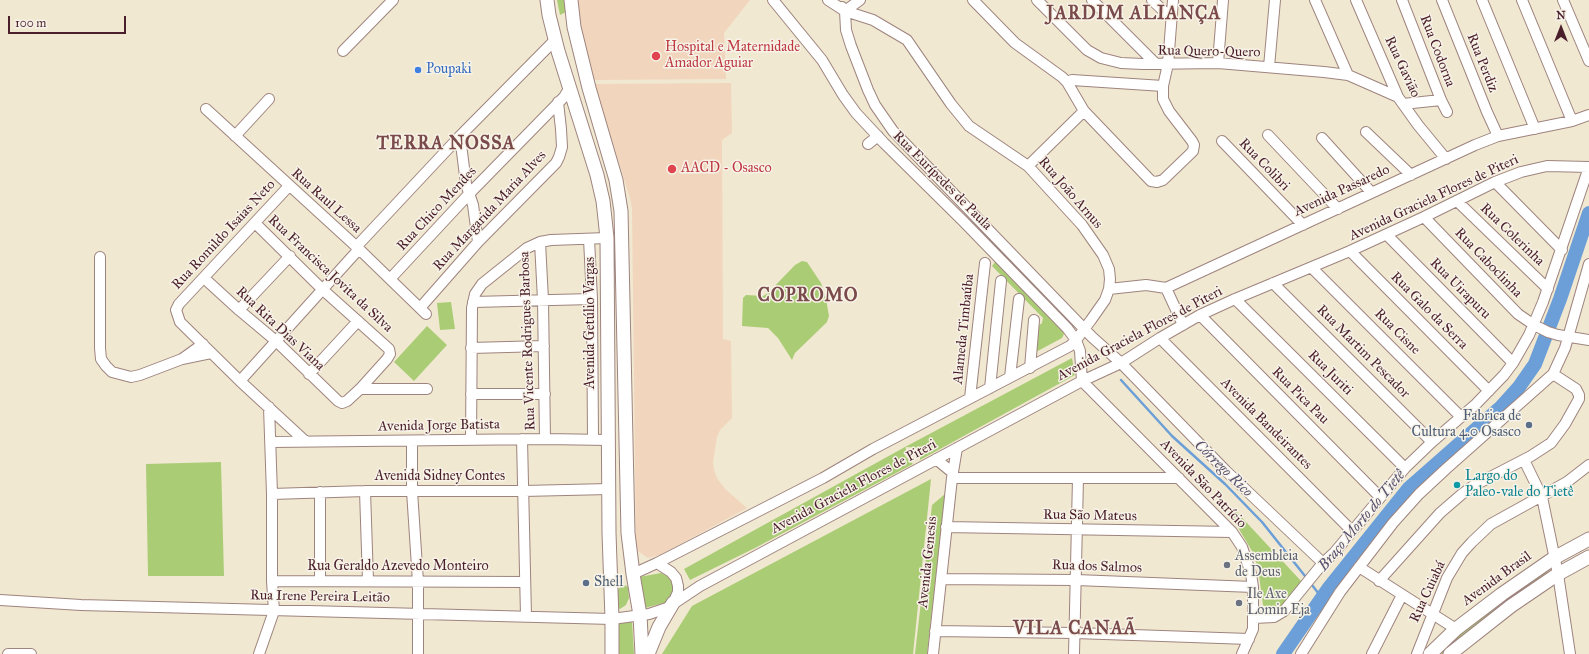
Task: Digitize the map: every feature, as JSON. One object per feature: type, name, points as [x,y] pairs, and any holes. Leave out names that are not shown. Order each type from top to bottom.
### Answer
[{"type":"main road","name":"Avenida Getúlio Vargas","points":[[547,0],[555,40],[597,175],[603,201],[607,238],[608,488],[612,654]]},
{"type":"main road","points":[[571,0],[572,17],[589,88],[616,180],[621,211],[628,533],[640,615],[642,654]]},
{"type":"main road","points":[[549,15],[557,21],[562,21],[572,17]]},
{"type":"main road","name":"Avenida Brasil","points":[[1430,654],[1456,629],[1554,558],[1589,539]]},
{"type":"main road","points":[[1450,654],[1511,606],[1558,574],[1589,557]]},
{"type":"main road","points":[[611,589],[633,574]]},
{"type":"main road","points":[[648,654],[659,628],[674,603]]},
{"type":"street","points":[[343,51],[393,0]]},
{"type":"street","name":"Rua Eurípedes de Paula","points":[[773,0],[822,60],[853,110],[1051,310],[1076,340],[1081,359],[1082,381]]},
{"type":"street","name":"Rua João Arnus","points":[[828,0],[845,11],[873,20],[907,40],[951,104],[969,126],[1028,166],[1082,225],[1103,255],[1109,269],[1110,289]]},
{"type":"street","points":[[836,0],[845,11],[846,30],[875,104],[893,131],[1085,329],[1226,471],[1323,563]]},
{"type":"street","points":[[845,11],[860,0]]},
{"type":"street","points":[[973,0],[1015,43],[1051,68],[1067,82],[1084,111],[1151,181],[1157,182],[1163,180],[1193,151],[1194,145],[1169,111],[1163,99],[1162,86],[1168,64],[1173,0]]},
{"type":"street","name":"Rua Quero-Quero","points":[[1037,0],[1087,50],[1101,58],[1121,63],[1218,64],[1269,67],[1348,75],[1401,101],[1441,100]]},
{"type":"street","points":[[1092,0],[1156,64]]},
{"type":"street","points":[[1152,0],[1171,18]]},
{"type":"street","points":[[1218,64],[1223,0]]},
{"type":"street","points":[[1269,67],[1274,0]]},
{"type":"street","points":[[1315,0],[1348,75]]},
{"type":"street","name":"Rua Gavião","points":[[1356,0],[1401,101],[1446,159]]},
{"type":"street","name":"Rua Codorna","points":[[1402,0],[1447,112]]},
{"type":"street","name":"Rua Perdiz","points":[[1442,0],[1498,136]]},
{"type":"street","points":[[1482,0],[1535,129]]},
{"type":"street","points":[[1522,0],[1572,121]]},
{"type":"street","points":[[1563,0],[1589,61]]},
{"type":"street","points":[[240,381],[322,290],[357,248],[460,136],[555,40]]},
{"type":"street","points":[[1067,82],[1072,80],[1162,86]]},
{"type":"street","name":"Rua Chico Mendes","points":[[390,279],[469,194],[558,102],[570,87]]},
{"type":"street","points":[[235,136],[269,99]]},
{"type":"street","name":"Rua Margarida Maria Alves","points":[[423,311],[478,242],[556,163],[562,147],[558,102]]},
{"type":"street","name":"Rua Raul Lessa","points":[[206,109],[423,311]]},
{"type":"street","points":[[1028,166],[1084,111]]},
{"type":"street","name":"Avenida Passaredo","points":[[1166,288],[1475,145],[1498,136],[1572,121],[1589,115]]},
{"type":"street","points":[[1366,132],[1411,175]]},
{"type":"street","points":[[1268,135],[1338,209]]},
{"type":"street","points":[[460,136],[466,184],[473,205],[478,242]]},
{"type":"street","points":[[868,144],[878,136]]},
{"type":"street","points":[[1322,138],[1371,192]]},
{"type":"street","name":"Rua Colibri","points":[[1222,141],[1303,225]]},
{"type":"street","name":"Avenida Graciela Flores de Piteri","points":[[640,615],[661,610],[700,586],[936,459],[1082,381],[1121,364],[1160,338],[1200,315],[1387,235],[1495,182],[1522,172],[1547,166],[1589,167]]},
{"type":"street","points":[[1254,618],[1274,617],[1284,611],[1323,563],[1334,553],[1380,496],[1405,468],[1489,391],[1513,363],[1536,326],[1589,167]]},
{"type":"street","points":[[1495,182],[1562,250]]},
{"type":"street","name":"Rua Romildo Isaias Neto","points":[[289,186],[179,304],[176,310],[180,322],[240,381],[305,441]]},
{"type":"street","name":"Rua Colerinha","points":[[1457,201],[1548,289]]},
{"type":"street","name":"Rua Caboclinha","points":[[1424,218],[1511,308],[1536,326],[1566,337],[1589,340]]},
{"type":"street","name":"Rua Francisca Jovita da Silva","points":[[255,223],[290,256],[322,290],[389,349],[390,354],[387,359],[360,390]]},
{"type":"street","name":"Rua Uirapuru","points":[[1387,235],[1513,363]]},
{"type":"street","name":"Avenida Getúlio Vargas","points":[[589,238],[592,299],[593,439]]},
{"type":"street","points":[[471,440],[471,348],[473,302],[475,294],[482,284],[527,248],[540,242],[551,240],[607,238]]},
{"type":"street","name":"Rua Vicente Rodrigues Barbosa","points":[[540,242],[543,300],[545,439]]},
{"type":"street","name":"Rua Galo da Serra","points":[[1350,251],[1489,391]]},
{"type":"street","points":[[100,256],[101,359],[112,372],[131,377],[182,359],[212,353]]},
{"type":"street","points":[[239,310],[290,256]]},
{"type":"street","name":"Alameda Timbaúba","points":[[970,398],[985,263]]},
{"type":"street","points":[[1301,654],[1340,592],[1393,522],[1419,494],[1553,374],[1565,348],[1566,337],[1584,299],[1589,264]]},
{"type":"street","name":"Rua Cisne","points":[[1312,268],[1461,417]]},
{"type":"street","name":"Rua Rita Dias Viana","points":[[204,278],[276,341],[338,402],[347,402],[360,390]]},
{"type":"street","points":[[990,388],[1001,281]]},
{"type":"street","name":"Rua Martim Pescador","points":[[1273,283],[1432,442]]},
{"type":"street","points":[[1085,329],[1105,300],[1110,289],[1146,285],[1166,288],[1183,325]]},
{"type":"street","points":[[473,302],[592,299]]},
{"type":"street","points":[[1010,377],[1019,299]]},
{"type":"street","name":"Rua Juriti","points":[[1235,299],[1405,468]]},
{"type":"street","name":"Rua Pica Pau","points":[[1200,315],[1380,496]]},
{"type":"street","points":[[1030,368],[1034,320]]},
{"type":"street","points":[[309,374],[358,321]]},
{"type":"street","name":"Avenida Graciela Flores de Piteri","points":[[633,574],[823,478],[970,398],[1030,368],[1070,346],[1085,329]]},
{"type":"street","name":"Avenida Bandeirantes","points":[[1160,338],[1352,531]]},
{"type":"street","points":[[182,359],[203,344]]},
{"type":"street","points":[[471,348],[544,346]]},
{"type":"street","points":[[1379,581],[1440,513],[1450,504],[1473,486],[1525,462],[1551,443],[1565,424],[1579,399],[1579,395],[1576,390],[1553,374]]},
{"type":"street","name":"Avenida São Patrício","points":[[1082,381],[1232,532],[1242,547],[1251,574],[1254,618],[1253,628],[1242,654]]},
{"type":"street","points":[[360,390],[427,389]]},
{"type":"street","points":[[471,394],[545,394]]},
{"type":"street","points":[[259,654],[274,611],[272,581],[272,494],[269,407]]},
{"type":"street","points":[[522,439],[526,616]]},
{"type":"street","name":"Avenida Jorge Batista","points":[[271,442],[522,439],[608,440]]},
{"type":"street","points":[[412,441],[412,491],[418,582],[418,654]]},
{"type":"street","name":"Avenida Genesis","points":[[933,654],[952,476],[958,448]]},
{"type":"street","points":[[936,459],[952,476],[1179,478]]},
{"type":"street","points":[[1525,462],[1542,497],[1558,574],[1570,654]]},
{"type":"street","name":"Rua Cuiabá","points":[[1417,654],[1447,578],[1462,553],[1472,542],[1491,524],[1567,482],[1589,465]]},
{"type":"street","points":[[1074,654],[1078,478]]},
{"type":"street","name":"Avenida Sidney Contes","points":[[272,494],[365,491],[523,491],[608,488]]},
{"type":"street","points":[[365,491],[368,581]]},
{"type":"street","points":[[320,492],[320,581]]},
{"type":"street","name":"Rua São Mateus","points":[[946,527],[1232,532]]},
{"type":"street","points":[[657,563],[671,572],[678,586],[677,597],[674,603]]},
{"type":"street","points":[[1359,567],[1456,629]]},
{"type":"street","name":"Rua dos Salmos","points":[[941,579],[1076,580],[1253,588]]},
{"type":"street","name":"Rua Geraldo Azevedo Monteiro","points":[[272,581],[525,582]]},
{"type":"street","name":"Avenida Graciela Flores de Piteri","points":[[678,586],[690,588],[700,586]]},
{"type":"street","points":[[1372,654],[1402,595]]},
{"type":"street","name":"Rua Irene Pereira Leitão","points":[[0,600],[81,605],[274,611],[418,613],[612,619],[640,615]]},
{"type":"street","points":[[935,631],[1074,633],[1249,639]]},
{"type":"street","points":[[8,654],[31,654]]},
{"type":"shaded area","name":"Hospital e Maternidade Amador Aguiar","points":[[575,0],[750,0],[724,33],[726,79],[593,80],[580,31]]},
{"type":"shaded area","points":[[731,83],[732,133],[722,140],[723,339],[731,341],[732,418],[720,430],[717,437],[713,462],[717,478],[725,489],[747,508],[660,555],[648,558],[638,551],[636,545],[632,209],[630,198],[594,84]]},
{"type":"green space","points":[[557,0],[566,0],[566,12],[560,15]]},
{"type":"green space","points":[[802,261],[807,262],[821,283],[829,316],[827,322],[795,353],[792,360],[778,338],[768,328],[742,326],[743,298],[746,295],[763,296],[768,293],[795,265]]},
{"type":"green space","points":[[995,262],[1063,332],[1064,334],[1062,338],[1034,353],[1036,328],[1042,323],[1043,318],[992,266]]},
{"type":"green space","points":[[451,302],[455,329],[440,330],[437,303]]},
{"type":"green space","points":[[427,326],[447,345],[414,381],[394,362]]},
{"type":"green space","points":[[1072,358],[1075,375],[920,460],[920,448],[906,447],[905,456],[913,464],[755,548],[690,580],[684,569],[905,447]]},
{"type":"green space","points":[[221,462],[224,576],[148,576],[146,464]]},
{"type":"green space","points":[[931,479],[913,654],[662,654],[692,606]]},
{"type":"green space","points":[[945,494],[927,654],[915,654],[932,505]]},
{"type":"green space","points":[[1233,508],[1302,582],[1281,609],[1271,610],[1263,605],[1258,568],[1252,551],[1230,514]]},
{"type":"green space","points":[[1545,569],[1548,574],[1481,621],[1443,654],[1436,654],[1478,617]]},
{"type":"green space","points":[[661,573],[672,579],[677,589],[667,602],[645,608],[639,577]]},
{"type":"green space","points":[[622,585],[628,587],[629,598],[626,605],[620,609],[618,608],[616,592]]},
{"type":"green space","points":[[632,621],[634,654],[618,654],[618,623]]},
{"type":"waterway","name":"Braço Morto do Tietê","points":[[1283,654],[1328,589],[1409,488],[1501,407],[1519,387],[1535,364],[1560,299],[1589,213]]},
{"type":"waterway","name":"Córrego Rico","points":[[1121,380],[1172,436],[1225,484],[1262,522],[1305,576]]},
{"type":"waterway","name":"Córrego Rico","points":[[1312,585],[1322,598]]},
{"type":"place","name":"Hospital e Maternidade Amador Aguiar","points":[[656,56]]},
{"type":"place","name":"Poupaki","points":[[418,70]]},
{"type":"place","name":"AACD - Osasco","points":[[672,169]]},
{"type":"place","name":"Fabrica de Cultura 4.0 Osasco","points":[[1529,425]]},
{"type":"place","name":"Largo do Paleo-vale do Tietê","points":[[1457,485]]},
{"type":"place","name":"Assembleia de Deus","points":[[1227,565]]},
{"type":"place","name":"Shell","points":[[586,583]]},
{"type":"place","name":"Ile Axe Lomin Eja","points":[[1239,603]]},
{"type":"district","name":"JARDIM ALIANÇA","points":[[1134,15]]},
{"type":"district","name":"TERRA NOSSA","points":[[446,145]]},
{"type":"district","name":"COPROMO","points":[[808,297]]},
{"type":"district","name":"VILA CANAÃ","points":[[1075,630]]}]
